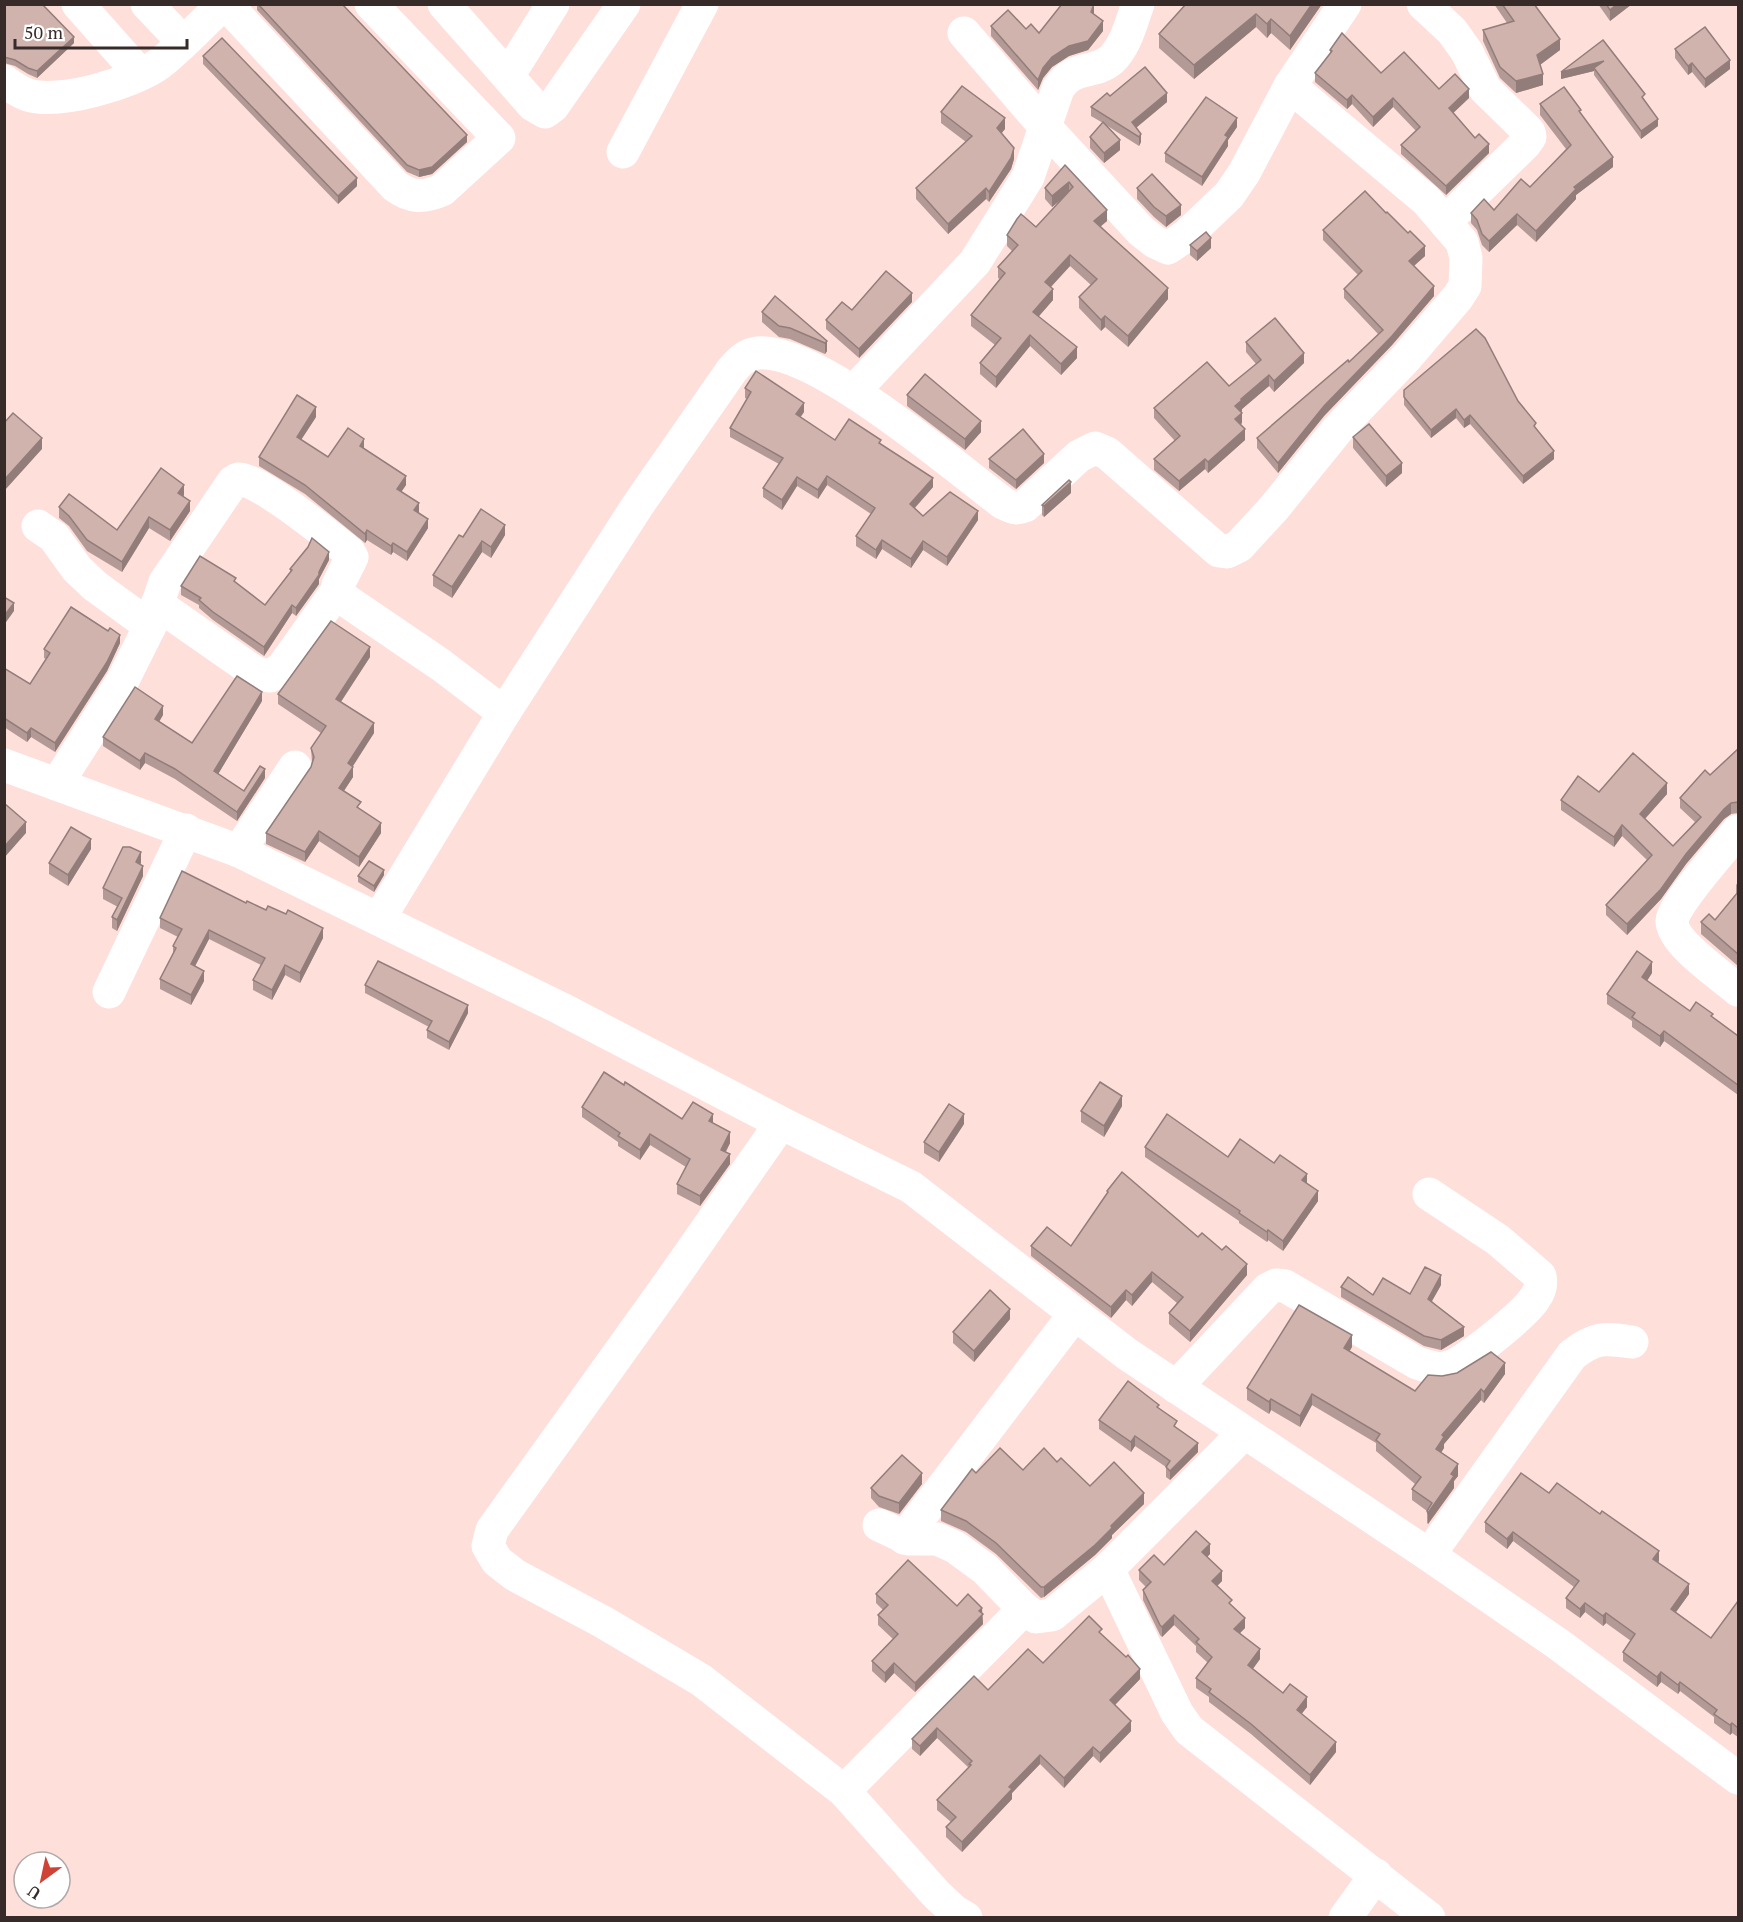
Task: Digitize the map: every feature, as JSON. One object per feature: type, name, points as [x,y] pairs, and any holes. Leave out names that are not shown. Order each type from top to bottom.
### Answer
[{"type":"street","points":[[78,4],[140,75]]},
{"type":"street","points":[[147,4],[183,42]]},
{"type":"street","points":[[4,81],[30,96],[62,97],[128,81],[159,64],[225,4],[395,186],[406,194],[418,197],[432,195],[442,190],[504,133],[371,4]]},
{"type":"street","points":[[444,4],[533,105],[545,112],[549,110],[624,4]]},
{"type":"street","points":[[508,76],[553,4]]},
{"type":"street","points":[[623,152],[702,4]]},
{"type":"street","points":[[854,391],[975,262],[1028,177],[1054,98],[1063,82],[1073,73],[1097,67],[1110,60],[1124,43],[1138,4]]},
{"type":"street","points":[[964,33],[1046,128],[1141,231],[1155,242],[1168,248],[1187,235],[1229,195],[1244,173],[1290,86],[1345,4]]},
{"type":"street","points":[[1423,4],[1452,31],[1467,52],[1485,90],[1529,132],[1530,137],[1444,222]]},
{"type":"street","points":[[379,919],[504,713],[638,505],[732,370],[747,356],[757,352],[788,357],[854,391],[1003,503],[1012,507],[1025,506],[1079,456],[1095,448],[1107,453],[1213,546],[1220,551],[1234,550],[1274,508],[1338,429],[1406,358],[1465,286],[1466,258],[1462,242],[1426,200],[1290,86]]},
{"type":"street","points":[[38,526],[54,537],[77,568],[95,586],[154,615],[256,673],[270,676],[282,668],[337,591],[352,557],[349,552],[251,482],[238,479],[233,482],[165,582],[154,615],[123,680],[57,784]]},
{"type":"street","points":[[337,591],[341,597],[441,665],[504,713]]},
{"type":"street","points":[[4,765],[239,851],[580,1019],[911,1187],[1127,1354],[1429,1555],[1558,1644],[1738,1778]]},
{"type":"street","points":[[239,851],[295,767]]},
{"type":"street","points":[[109,992],[186,830]]},
{"type":"street","points":[[1738,831],[1694,886],[1672,920],[1676,932],[1687,946],[1738,990]]},
{"type":"street","points":[[781,1123],[492,1530],[488,1546],[498,1561],[515,1575],[603,1622],[700,1680],[844,1791],[936,1894],[954,1911],[966,1917]]},
{"type":"street","points":[[1176,1387],[1268,1289],[1276,1285],[1285,1286],[1417,1363],[1435,1368],[1448,1368],[1471,1354],[1529,1306],[1541,1287],[1540,1276],[1498,1240],[1429,1194]]},
{"type":"street","points":[[1074,1315],[891,1531],[914,1540],[937,1539],[955,1547],[985,1569],[1024,1609],[1036,1617],[1052,1615],[1108,1569],[1244,1433]]},
{"type":"street","points":[[1429,1555],[1572,1355],[1594,1340],[1612,1339],[1632,1342]]},
{"type":"street","points":[[1108,1569],[1177,1713],[1189,1731],[1376,1875],[1426,1917]]},
{"type":"street","points":[[844,1791],[1024,1609]]},
{"type":"street","points":[[1346,1917],[1376,1875]]},
{"type":"building","points":[[4,4],[42,4],[74,37],[37,71],[4,57]]},
{"type":"building","points":[[258,4],[342,4],[467,135],[432,167],[419,170],[407,165]]},
{"type":"building","points":[[1062,4],[1094,4],[1091,12],[1103,21],[1088,41],[1069,46],[1052,57],[1043,68],[1038,80],[991,26],[1008,10],[1026,29],[1031,24],[1039,33]]},
{"type":"building","points":[[1186,4],[1312,4],[1290,36],[1271,19],[1267,24],[1256,14],[1194,65],[1159,34]]},
{"type":"building","points":[[1502,4],[1534,4],[1560,39],[1537,55],[1543,74],[1516,81],[1500,67],[1483,30],[1514,21]]},
{"type":"building","points":[[1606,4],[1617,4],[1610,10]]},
{"type":"building","points":[[1705,27],[1730,60],[1705,79],[1692,63],[1688,66],[1675,49]]},
{"type":"building","points":[[1342,33],[1381,73],[1404,52],[1439,89],[1455,74],[1469,89],[1449,108],[1475,138],[1479,134],[1489,144],[1446,186],[1401,145],[1420,127],[1393,98],[1373,117],[1352,95],[1347,100],[1315,73]]},
{"type":"building","points":[[222,38],[357,178],[338,196],[203,56]]},
{"type":"building","points":[[1603,40],[1645,94],[1642,97],[1658,119],[1641,131],[1594,68],[1604,61],[1561,72]]},
{"type":"building","points":[[1145,67],[1167,93],[1132,122],[1141,134],[1139,137],[1091,107],[1107,93],[1110,96]]},
{"type":"building","points":[[962,86],[1005,118],[997,128],[1014,148],[1011,158],[989,192],[986,188],[948,224],[916,188],[972,136],[941,112]]},
{"type":"building","points":[[1564,87],[1613,157],[1574,187],[1576,189],[1536,231],[1517,214],[1489,241],[1482,234],[1477,220],[1471,213],[1484,199],[1494,210],[1521,179],[1530,187],[1571,145],[1540,104]]},
{"type":"building","points":[[1206,97],[1237,118],[1225,135],[1228,137],[1202,177],[1165,153]]},
{"type":"building","points":[[1103,122],[1120,140],[1104,153],[1090,137]]},
{"type":"building","points":[[1065,165],[1107,210],[1094,221],[1168,288],[1128,336],[1105,316],[1101,320],[1079,297],[1097,279],[1070,255],[1045,282],[1053,289],[1033,312],[1077,347],[1061,364],[1030,335],[996,377],[980,363],[1001,338],[971,315],[1005,273],[998,267],[1018,245],[1007,235],[1017,219],[1021,214],[1036,227],[1073,187],[1069,182],[1052,196],[1045,188]]},
{"type":"building","points":[[1152,174],[1181,205],[1166,216],[1154,207],[1137,188]]},
{"type":"building","points":[[1365,191],[1386,213],[1425,246],[1409,261],[1434,286],[1392,336],[1324,406],[1278,463],[1257,438],[1348,360],[1349,362],[1383,330],[1344,289],[1362,271],[1323,230]]},
{"type":"building","points":[[1206,232],[1211,238],[1197,251],[1190,245]]},
{"type":"building","points":[[886,271],[912,293],[859,349],[826,320],[842,302],[852,310]]},
{"type":"building","points":[[775,296],[827,341],[825,343],[790,328],[779,326],[762,312]]},
{"type":"building","points":[[1275,318],[1304,353],[1274,381],[1269,375],[1241,399],[1235,406],[1242,413],[1235,419],[1245,429],[1208,462],[1205,459],[1179,481],[1154,459],[1180,436],[1154,408],[1207,362],[1229,386],[1261,360],[1246,342]]},
{"type":"building","points":[[1476,329],[1485,338],[1518,401],[1554,451],[1523,476],[1470,415],[1464,420],[1456,409],[1431,430],[1404,397],[1404,390]]},
{"type":"building","points":[[756,371],[804,403],[796,414],[835,440],[849,419],[881,440],[879,443],[933,478],[910,504],[923,516],[950,492],[978,511],[947,557],[923,541],[911,559],[882,540],[876,550],[856,536],[875,508],[827,476],[818,490],[797,477],[782,500],[763,488],[783,458],[730,428],[751,392],[745,388]]},
{"type":"building","points":[[925,374],[981,421],[965,439],[907,395]]},
{"type":"building","points":[[297,395],[316,407],[297,437],[328,457],[348,428],[364,439],[360,446],[406,476],[397,489],[419,503],[414,510],[428,519],[407,552],[393,543],[391,546],[367,530],[365,534],[305,485],[259,457]]},
{"type":"building","points":[[13,413],[42,438],[4,480],[4,423]]},
{"type":"building","points":[[1369,424],[1402,463],[1386,476],[1353,437]]},
{"type":"building","points":[[1023,429],[1044,454],[1016,480],[989,459]]},
{"type":"building","points":[[161,468],[184,485],[178,493],[190,501],[170,530],[149,517],[122,562],[87,540],[69,516],[59,507],[69,494],[117,530]]},
{"type":"building","points":[[1069,480],[1071,482],[1044,506],[1042,505]]},
{"type":"building","points":[[481,509],[505,525],[491,547],[482,541],[452,587],[433,575],[459,535],[463,537]]},
{"type":"building","points":[[312,538],[329,552],[319,575],[296,608],[292,605],[264,647],[213,612],[199,600],[201,598],[181,586],[200,556],[236,578],[234,581],[265,605],[292,570],[290,569],[308,547]]},
{"type":"building","points":[[4,597],[14,603],[4,616]]},
{"type":"building","points":[[71,607],[108,631],[110,628],[120,635],[107,662],[55,743],[31,728],[27,733],[4,718],[4,668],[30,684],[50,653],[44,649]]},
{"type":"building","points":[[331,621],[370,647],[336,699],[374,723],[348,763],[353,767],[339,788],[361,802],[357,807],[381,823],[359,857],[319,831],[305,852],[266,833],[311,767],[314,757],[311,748],[326,726],[278,694]]},
{"type":"building","points":[[237,676],[262,692],[214,771],[244,791],[260,766],[265,769],[237,812],[175,769],[145,753],[140,761],[103,737],[135,687],[163,706],[155,719],[192,743]]},
{"type":"building","points":[[1738,749],[1738,802],[1731,803],[1724,809],[1686,854],[1661,889],[1627,924],[1606,905],[1652,855],[1622,825],[1614,837],[1561,800],[1578,776],[1599,792],[1633,753],[1667,783],[1640,814],[1673,846],[1701,817],[1680,798],[1705,770],[1710,775]]},
{"type":"building","points":[[4,803],[26,822],[4,847]]},
{"type":"building","points":[[71,827],[91,839],[68,875],[49,863]]},
{"type":"building","points":[[123,847],[130,847],[141,852],[136,862],[143,866],[117,920],[112,917],[122,898],[103,888]]},
{"type":"building","points":[[369,861],[384,870],[374,886],[358,876]]},
{"type":"building","points":[[182,871],[246,903],[247,901],[266,910],[268,906],[286,914],[288,910],[323,928],[300,973],[285,965],[272,990],[253,980],[265,958],[209,930],[191,964],[204,971],[191,995],[160,979],[176,948],[173,946],[182,929],[160,918]]},
{"type":"building","points":[[1738,892],[1738,954],[1701,922],[1709,914],[1715,920]]},
{"type":"building","points":[[1637,951],[1652,962],[1642,977],[1690,1011],[1696,1002],[1738,1036],[1738,1085],[1664,1031],[1660,1036],[1632,1017],[1635,1013],[1607,994]]},
{"type":"building","points":[[378,961],[468,1005],[449,1042],[427,1030],[432,1021],[365,985]]},
{"type":"building","points":[[604,1072],[624,1085],[625,1082],[682,1119],[693,1102],[713,1114],[709,1121],[730,1132],[721,1150],[730,1154],[700,1196],[677,1184],[690,1159],[650,1134],[640,1150],[618,1136],[620,1133],[582,1107]]},
{"type":"building","points":[[1100,1082],[1122,1096],[1104,1126],[1081,1111]]},
{"type":"building","points":[[949,1104],[964,1114],[939,1152],[924,1142]]},
{"type":"building","points":[[1167,1114],[1228,1157],[1240,1139],[1274,1163],[1280,1155],[1307,1174],[1302,1180],[1318,1191],[1283,1241],[1145,1147]]},
{"type":"building","points":[[1122,1172],[1198,1237],[1202,1233],[1222,1250],[1226,1246],[1247,1264],[1190,1331],[1169,1313],[1183,1297],[1152,1272],[1132,1295],[1126,1290],[1111,1307],[1031,1246],[1047,1227],[1071,1246]]},
{"type":"building","points":[[1425,1267],[1441,1275],[1428,1299],[1464,1327],[1441,1340],[1424,1336],[1341,1287],[1348,1277],[1373,1295],[1383,1278],[1410,1294]]},
{"type":"building","points":[[990,1290],[1010,1309],[974,1351],[953,1332]]},
{"type":"building","points":[[1299,1305],[1352,1335],[1344,1348],[1415,1391],[1428,1375],[1442,1376],[1457,1373],[1491,1352],[1505,1363],[1484,1392],[1481,1389],[1442,1435],[1444,1437],[1436,1449],[1458,1464],[1451,1474],[1454,1476],[1428,1513],[1432,1503],[1412,1489],[1421,1477],[1376,1440],[1380,1434],[1312,1394],[1300,1416],[1271,1399],[1269,1402],[1247,1388]]},
{"type":"building","points":[[1128,1381],[1159,1405],[1157,1407],[1177,1421],[1174,1426],[1198,1443],[1170,1471],[1166,1467],[1170,1461],[1135,1436],[1131,1442],[1099,1420]]},
{"type":"building","points":[[1000,1448],[1023,1470],[1044,1448],[1057,1462],[1061,1458],[1090,1486],[1114,1462],[1144,1493],[1095,1545],[1044,1587],[1041,1587],[996,1543],[966,1521],[941,1510],[972,1469],[976,1473]]},
{"type":"building","points":[[902,1455],[922,1473],[899,1503],[879,1496],[871,1488]]},
{"type":"building","points":[[1521,1473],[1549,1493],[1557,1483],[1600,1514],[1602,1511],[1659,1551],[1653,1559],[1689,1584],[1671,1609],[1711,1638],[1738,1601],[1738,1728],[1714,1714],[1717,1710],[1680,1682],[1678,1685],[1661,1672],[1657,1677],[1623,1652],[1635,1634],[1606,1613],[1603,1616],[1585,1603],[1580,1609],[1566,1598],[1579,1581],[1513,1532],[1507,1539],[1485,1522]]},
{"type":"building","points":[[1196,1531],[1210,1544],[1202,1552],[1222,1571],[1212,1581],[1232,1600],[1229,1603],[1245,1618],[1234,1629],[1260,1649],[1248,1665],[1283,1693],[1290,1684],[1307,1697],[1297,1710],[1336,1742],[1310,1775],[1251,1724],[1209,1692],[1211,1689],[1196,1678],[1212,1657],[1196,1642],[1199,1639],[1174,1615],[1162,1627],[1143,1590],[1151,1582],[1139,1570],[1154,1555],[1164,1565]]},
{"type":"building","points":[[908,1560],[957,1606],[968,1594],[982,1608],[979,1611],[983,1614],[915,1683],[894,1663],[885,1673],[872,1661],[898,1634],[878,1615],[888,1605],[876,1594]]},
{"type":"building","points":[[1089,1616],[1102,1629],[1099,1632],[1126,1657],[1128,1655],[1140,1669],[1110,1700],[1131,1721],[1100,1753],[1093,1747],[1064,1778],[1040,1755],[1009,1787],[1012,1789],[962,1842],[946,1827],[956,1817],[937,1800],[971,1765],[969,1764],[972,1761],[937,1728],[920,1746],[912,1739],[974,1676],[988,1690],[1028,1649],[1043,1663]]}]
